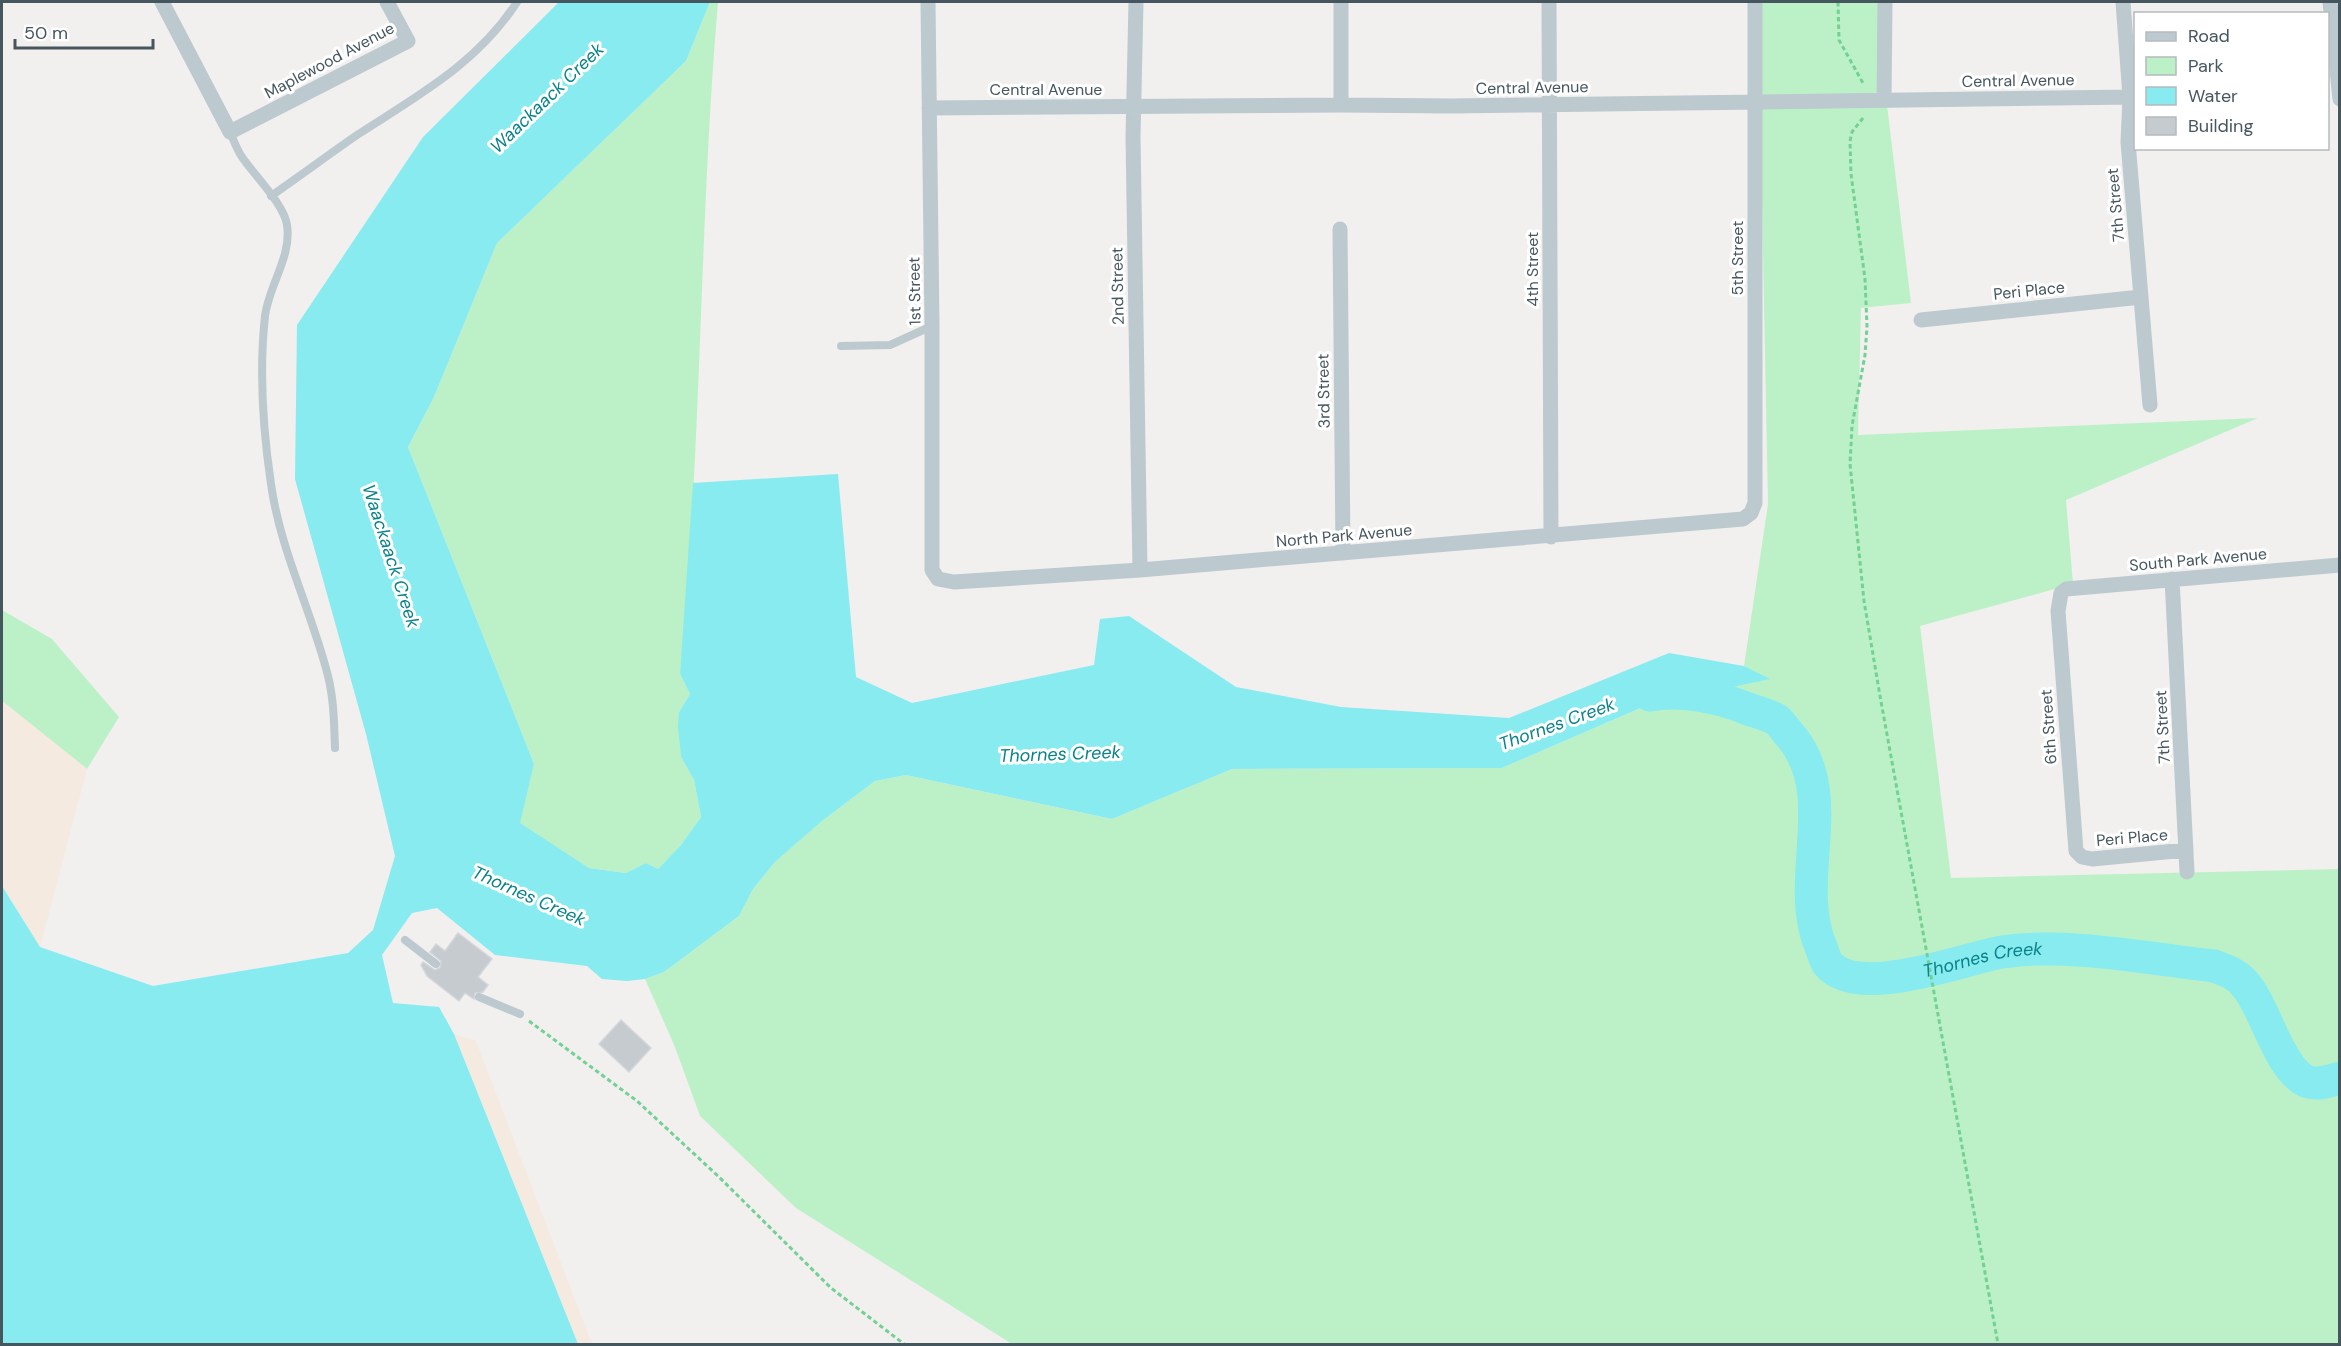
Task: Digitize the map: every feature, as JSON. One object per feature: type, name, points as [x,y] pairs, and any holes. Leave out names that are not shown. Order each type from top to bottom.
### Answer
[{"type":"street","points":[[162,2],[230,132]]},
{"type":"street","name":"Maplewood Avenue","points":[[230,132],[408,41],[387,2]]},
{"type":"street","name":"1st Street","points":[[928,2],[932,570],[938,579]]},
{"type":"street","name":"2nd Street","points":[[1136,2],[1134,173],[1140,570]]},
{"type":"street","points":[[1341,2],[1341,105]]},
{"type":"street","name":"4th Street","points":[[1549,2],[1551,537]]},
{"type":"street","name":"5th Street","points":[[1751,513],[1755,503],[1755,2]]},
{"type":"street","points":[[1884,100],[1885,2]]},
{"type":"street","name":"7th Street","points":[[2123,2],[2133,97],[2128,142],[2150,405]]},
{"type":"street","points":[[2330,2],[2340,99]]},
{"type":"street","name":"Central Avenue","points":[[929,108],[1549,105],[2133,97]]},
{"type":"street","name":"3rd Street","points":[[1340,229],[1343,553]]},
{"type":"street","name":"Peri Place","points":[[1921,320],[2141,297]]},
{"type":"street","name":"North Park Avenue","points":[[938,579],[954,582],[990,581],[1551,537],[1730,521],[1743,519],[1751,513]]},
{"type":"street","name":"South Park Avenue","points":[[2061,593],[2066,589],[2340,565]]},
{"type":"street","name":"7th Street","points":[[2172,579],[2187,872]]},
{"type":"street","name":"6th Street","points":[[2061,593],[2058,611],[2074,846],[2082,857]]},
{"type":"street","name":"Peri Place","points":[[2082,857],[2092,859],[2186,850]]},
{"type":"lane","points":[[271,196],[357,135],[430,90],[479,49],[503,24],[517,2]]},
{"type":"lane","points":[[230,132],[241,156],[287,222],[288,247],[275,276],[265,314],[262,357],[271,486],[285,540],[328,676],[334,707],[335,748]]},
{"type":"lane","points":[[841,346],[890,345],[932,326]]},
{"type":"lane","points":[[405,940],[436,964]]},
{"type":"lane","points":[[479,997],[520,1014]]},
{"type":"path","points":[[1838,2],[1839,40],[1865,88]]},
{"type":"path","points":[[1865,111],[1850,141],[1867,315],[1865,355],[1850,443],[1852,499],[1869,629],[1998,1344]]},
{"type":"path","points":[[520,1014],[637,1101],[718,1176],[831,1288],[904,1344]]},
{"type":"green space","points":[[710,2],[718,2],[707,170],[693,506],[680,674],[690,694],[679,712],[681,757],[694,780],[701,817],[681,845],[658,869],[646,863],[626,873],[589,868],[519,823],[534,764],[408,447],[434,397],[497,243],[686,61]]},
{"type":"green space","points":[[1758,2],[1890,2],[1886,97],[1911,303],[1861,308],[1858,435],[2258,418],[2066,500],[2073,584],[1920,626],[1951,878],[2339,869],[2339,1344],[1012,1344],[796,1208],[700,1116],[675,1047],[645,979],[664,972],[739,916],[753,889],[775,862],[822,821],[875,781],[906,775],[1112,819],[1232,769],[1502,768],[1645,706],[1768,679],[1744,666],[1768,504]]},
{"type":"green space","points":[[2,610],[52,639],[119,717],[87,769],[2,701]]},
{"type":"sand","points":[[2,701],[87,769],[40,947],[2,886]]},
{"type":"sand","points":[[454,1034],[476,1041],[592,1344],[578,1344]]},
{"type":"water","name":"Waackaack Creek","points":[[559,2],[710,2],[686,61],[497,243],[434,397],[408,447],[534,764],[520,823],[589,868],[626,873],[646,863],[658,869],[681,845],[701,817],[694,780],[681,757],[678,727],[679,712],[690,694],[680,674],[693,483],[838,474],[856,677],[912,703],[1094,665],[1100,619],[1129,616],[1236,687],[1341,707],[1509,718],[1669,653],[1744,666],[1770,679],[1645,706],[1502,768],[1232,769],[1112,819],[906,775],[875,781],[822,821],[775,862],[753,889],[739,916],[664,972],[645,979],[627,981],[602,979],[587,966],[495,955],[437,908],[412,913],[382,955],[393,1003],[439,1007],[454,1034],[578,1344],[2,1344],[2,886],[40,947],[153,986],[348,953],[373,930],[395,856],[366,734],[295,479],[297,325],[423,137]]},
{"type":"building","points":[[458,933],[492,959],[478,977],[488,985],[483,992],[475,993],[474,999],[465,993],[459,1001],[427,976],[421,965],[423,962],[435,970],[440,968],[441,961],[430,952],[436,944],[445,951]]},
{"type":"building","points":[[621,1020],[651,1048],[629,1072],[599,1044]]},
{"type":"waterway","name":"Thornes Creek","points":[[1650,695],[1687,694],[1725,701],[1774,718],[1789,734],[1804,758],[1812,783],[1815,810],[1811,893],[1813,921],[1828,964],[1843,974],[1863,978],[1886,978],[2002,952],[2026,949],[2080,950],[2214,966],[2229,972],[2245,984],[2255,998],[2281,1053],[2298,1076],[2308,1082],[2316,1083],[2340,1078]]}]
